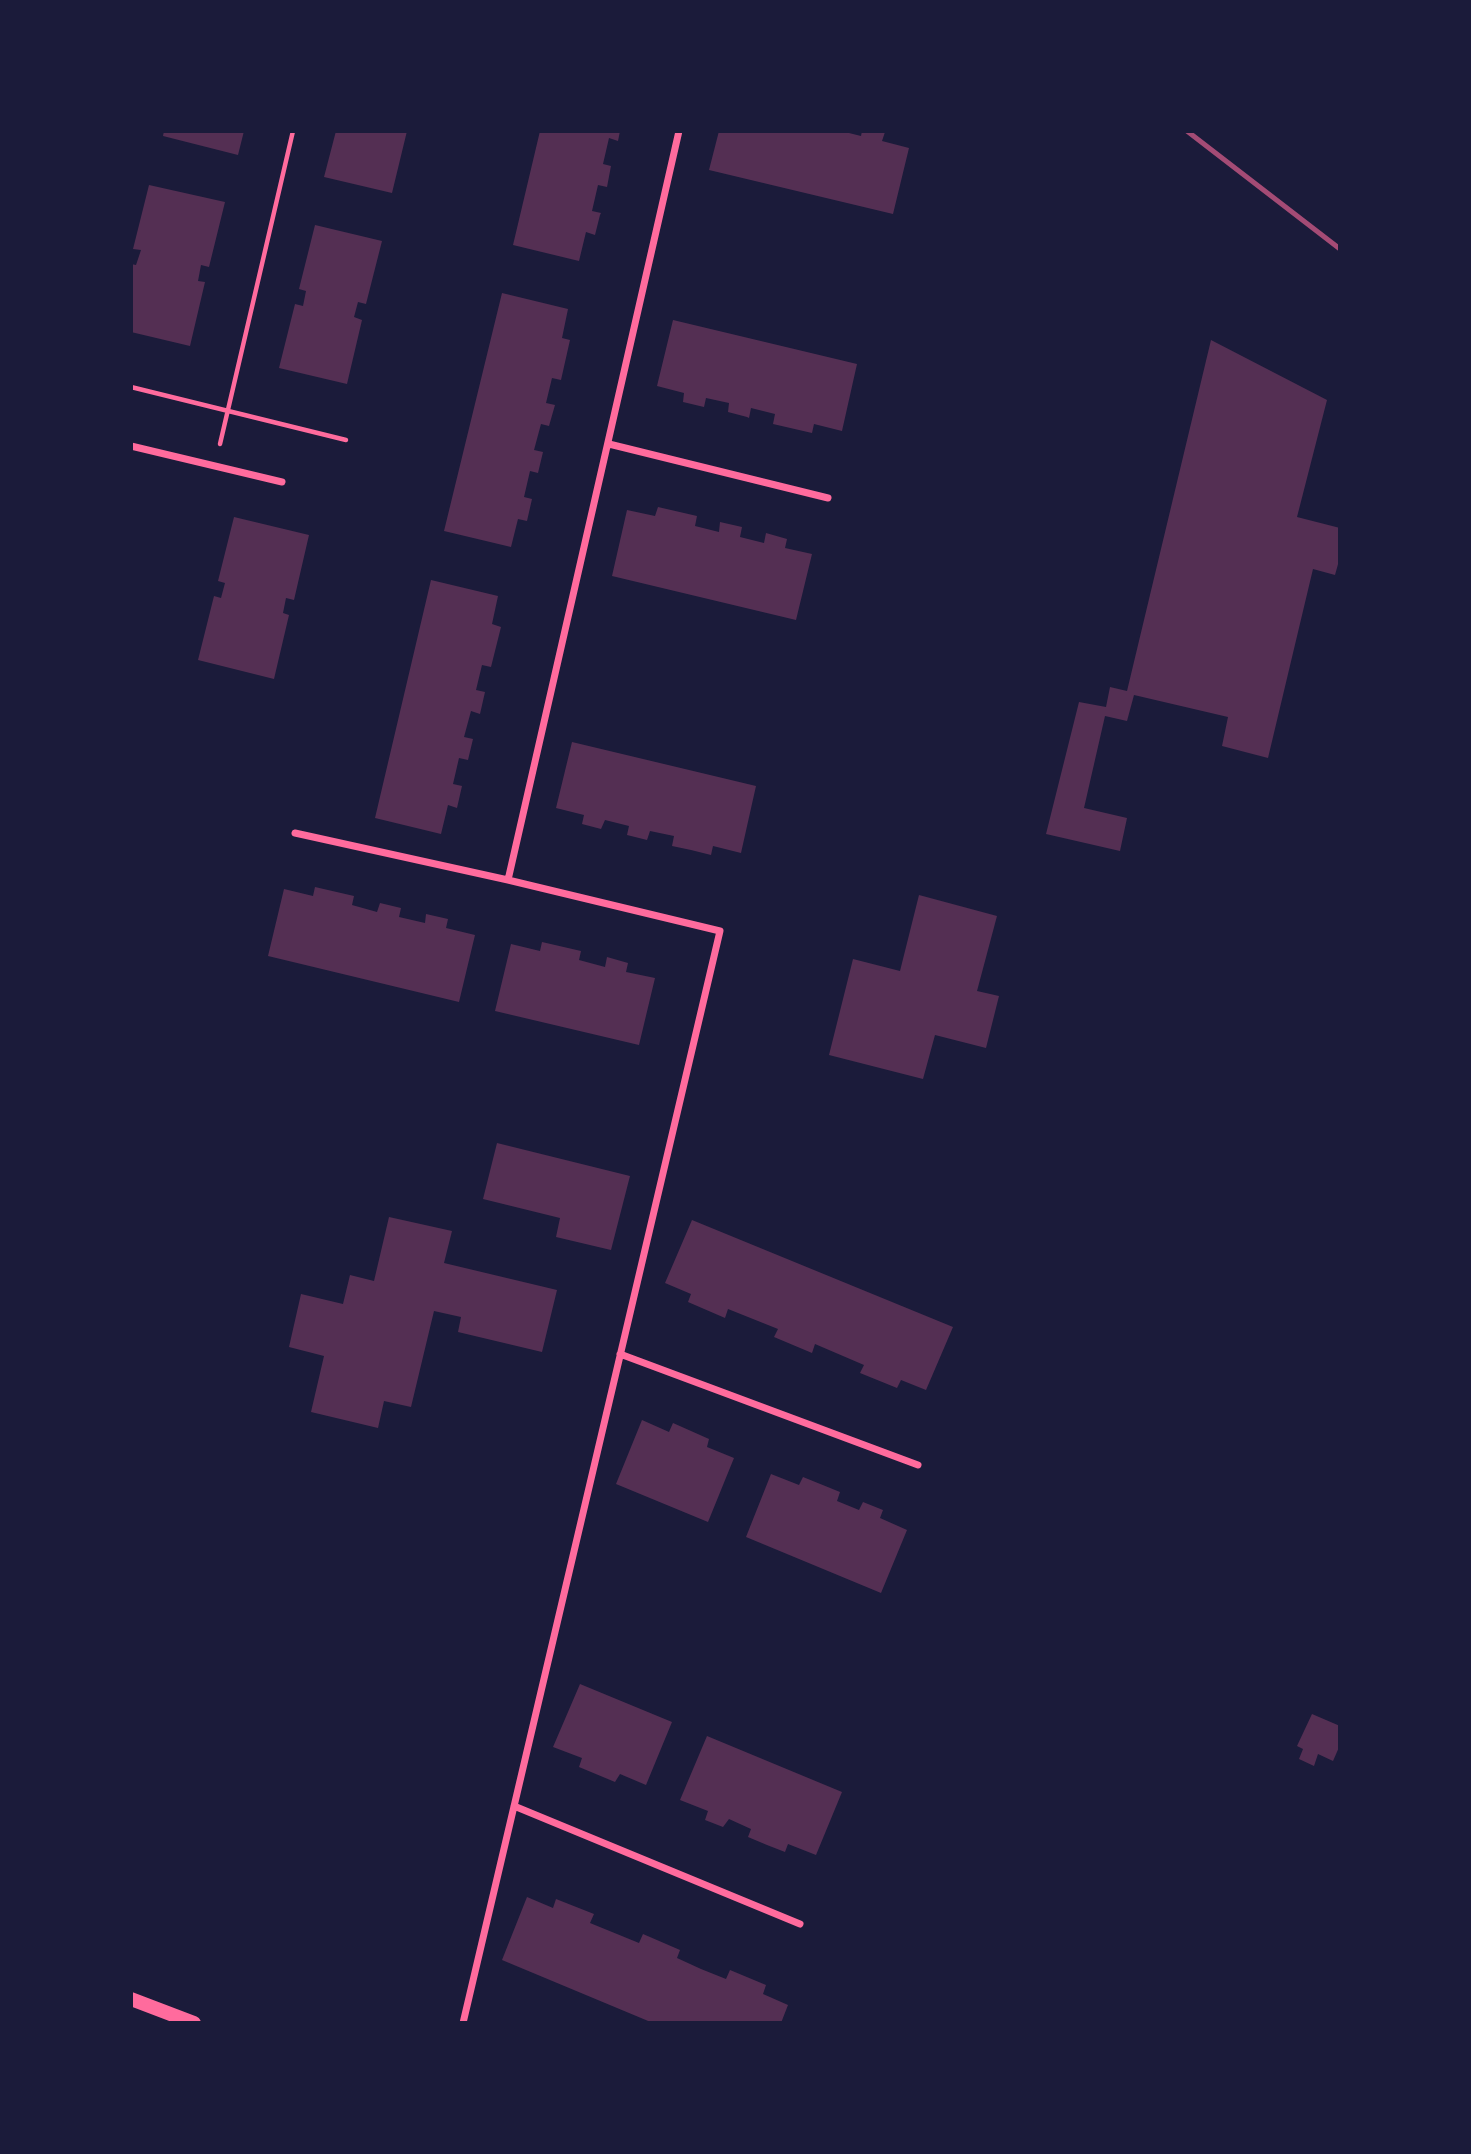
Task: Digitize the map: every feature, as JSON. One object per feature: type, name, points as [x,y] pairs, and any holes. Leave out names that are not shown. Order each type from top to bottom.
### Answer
[{"type":"main road","points":[[131,1998],[194,2023]]},
{"type":"street","points":[[508,880],[680,131]]},
{"type":"street","points":[[608,444],[828,498]]},
{"type":"street","points":[[131,446],[282,482]]},
{"type":"street","points":[[295,833],[720,931],[463,2023]]},
{"type":"street","points":[[620,1354],[918,1465]]},
{"type":"street","points":[[514,1806],[800,1924]]},
{"type":"path","points":[[215,466],[293,131]]},
{"type":"path","points":[[131,387],[346,440]]},
{"type":"building","points":[[164,131],[244,131],[238,155],[163,136]]},
{"type":"building","points":[[336,131],[407,131],[392,193],[324,177]]},
{"type":"building","points":[[540,131],[620,131],[618,141],[609,138],[603,164],[611,166],[607,187],[598,185],[592,211],[601,213],[595,235],[586,232],[579,261],[513,245]]},
{"type":"building","points":[[719,131],[841,131],[861,136],[862,131],[885,132],[882,141],[909,148],[893,214],[709,170]]},
{"type":"building","points":[[149,185],[225,202],[209,267],[201,265],[198,281],[205,282],[190,346],[131,332],[131,264],[136,265],[141,250],[133,249]]},
{"type":"building","points":[[315,225],[382,241],[366,304],[358,302],[354,317],[362,320],[347,384],[279,368],[295,304],[303,306],[306,291],[299,289]]},
{"type":"building","points":[[502,293],[568,309],[562,338],[570,340],[561,380],[552,378],[546,403],[555,405],[549,426],[541,424],[534,450],[543,452],[538,473],[530,471],[524,497],[532,499],[527,521],[518,519],[511,547],[444,531]]},
{"type":"building","points":[[673,320],[857,364],[842,431],[814,424],[812,433],[773,424],[775,414],[751,408],[749,418],[728,412],[729,403],[706,398],[704,407],[683,402],[684,393],[657,386]]},
{"type":"building","points":[[1211,340],[1327,400],[1297,517],[1340,528],[1340,557],[1335,575],[1313,569],[1268,758],[1222,746],[1228,717],[1134,695],[1127,721],[1105,716],[1084,808],[1127,818],[1120,851],[1046,834],[1079,702],[1106,707],[1110,687],[1127,691]]},
{"type":"building","points":[[658,507],[697,516],[695,526],[719,532],[720,522],[742,527],[740,537],[764,543],[766,533],[787,539],[785,548],[812,554],[796,620],[612,576],[627,510],[655,516]]},
{"type":"building","points":[[234,517],[309,535],[294,600],[286,598],[283,613],[289,615],[274,679],[198,660],[214,596],[221,598],[225,583],[218,581]]},
{"type":"building","points":[[431,580],[498,596],[492,624],[501,627],[491,667],[482,665],[476,690],[485,692],[480,714],[471,711],[464,737],[473,739],[468,760],[459,758],[453,784],[462,786],[457,808],[448,805],[441,834],[375,818]]},
{"type":"building","points":[[572,742],[756,786],[741,853],[713,846],[711,855],[672,846],[674,836],[650,831],[647,840],[627,835],[629,826],[605,820],[601,829],[582,824],[584,815],[556,808]]},
{"type":"building","points":[[315,887],[354,896],[352,905],[377,912],[380,903],[401,908],[399,917],[425,923],[426,914],[448,919],[446,928],[475,935],[459,1002],[268,956],[284,889],[313,896]]},
{"type":"building","points":[[919,895],[997,916],[977,991],[999,996],[986,1048],[935,1035],[923,1079],[829,1055],[853,959],[900,971]]},
{"type":"building","points":[[542,942],[581,951],[579,960],[605,967],[607,957],[628,963],[626,972],[655,978],[639,1045],[495,1011],[511,944],[540,951]]},
{"type":"building","points":[[497,1143],[630,1176],[611,1250],[556,1237],[560,1218],[483,1199]]},
{"type":"building","points":[[389,1217],[452,1231],[444,1263],[557,1290],[542,1352],[458,1332],[461,1317],[434,1311],[411,1407],[384,1401],[378,1428],[311,1412],[324,1356],[289,1347],[301,1294],[343,1304],[350,1275],[374,1281]]},
{"type":"building","points":[[692,1220],[953,1327],[926,1390],[901,1380],[897,1388],[860,1373],[864,1365],[815,1344],[812,1353],[774,1337],[778,1329],[728,1309],[725,1318],[688,1302],[691,1294],[665,1283]]},
{"type":"building","points":[[642,1420],[669,1432],[673,1423],[709,1439],[707,1447],[734,1458],[708,1522],[616,1484]]},
{"type":"building","points":[[771,1474],[799,1485],[803,1477],[840,1492],[837,1501],[859,1510],[863,1502],[883,1510],[880,1518],[907,1530],[881,1593],[746,1537]]},
{"type":"building","points":[[580,1684],[672,1722],[646,1785],[620,1774],[615,1782],[579,1767],[582,1758],[553,1747]]},
{"type":"building","points":[[1312,1714],[1340,1726],[1340,1745],[1333,1761],[1318,1754],[1314,1766],[1299,1759],[1303,1749],[1297,1746]]},
{"type":"building","points":[[707,1736],[842,1792],[816,1855],[788,1844],[785,1852],[767,1845],[748,1837],[751,1829],[729,1819],[723,1827],[705,1820],[708,1811],[680,1800]]},
{"type":"building","points":[[527,1897],[553,1908],[556,1899],[594,1914],[590,1923],[639,1943],[643,1934],[680,1950],[677,1958],[726,1979],[730,1970],[766,1985],[763,1994],[788,2005],[781,2023],[653,2023],[502,1960]]},
{"type":"railway","points":[[1187,131],[1340,249]]}]
